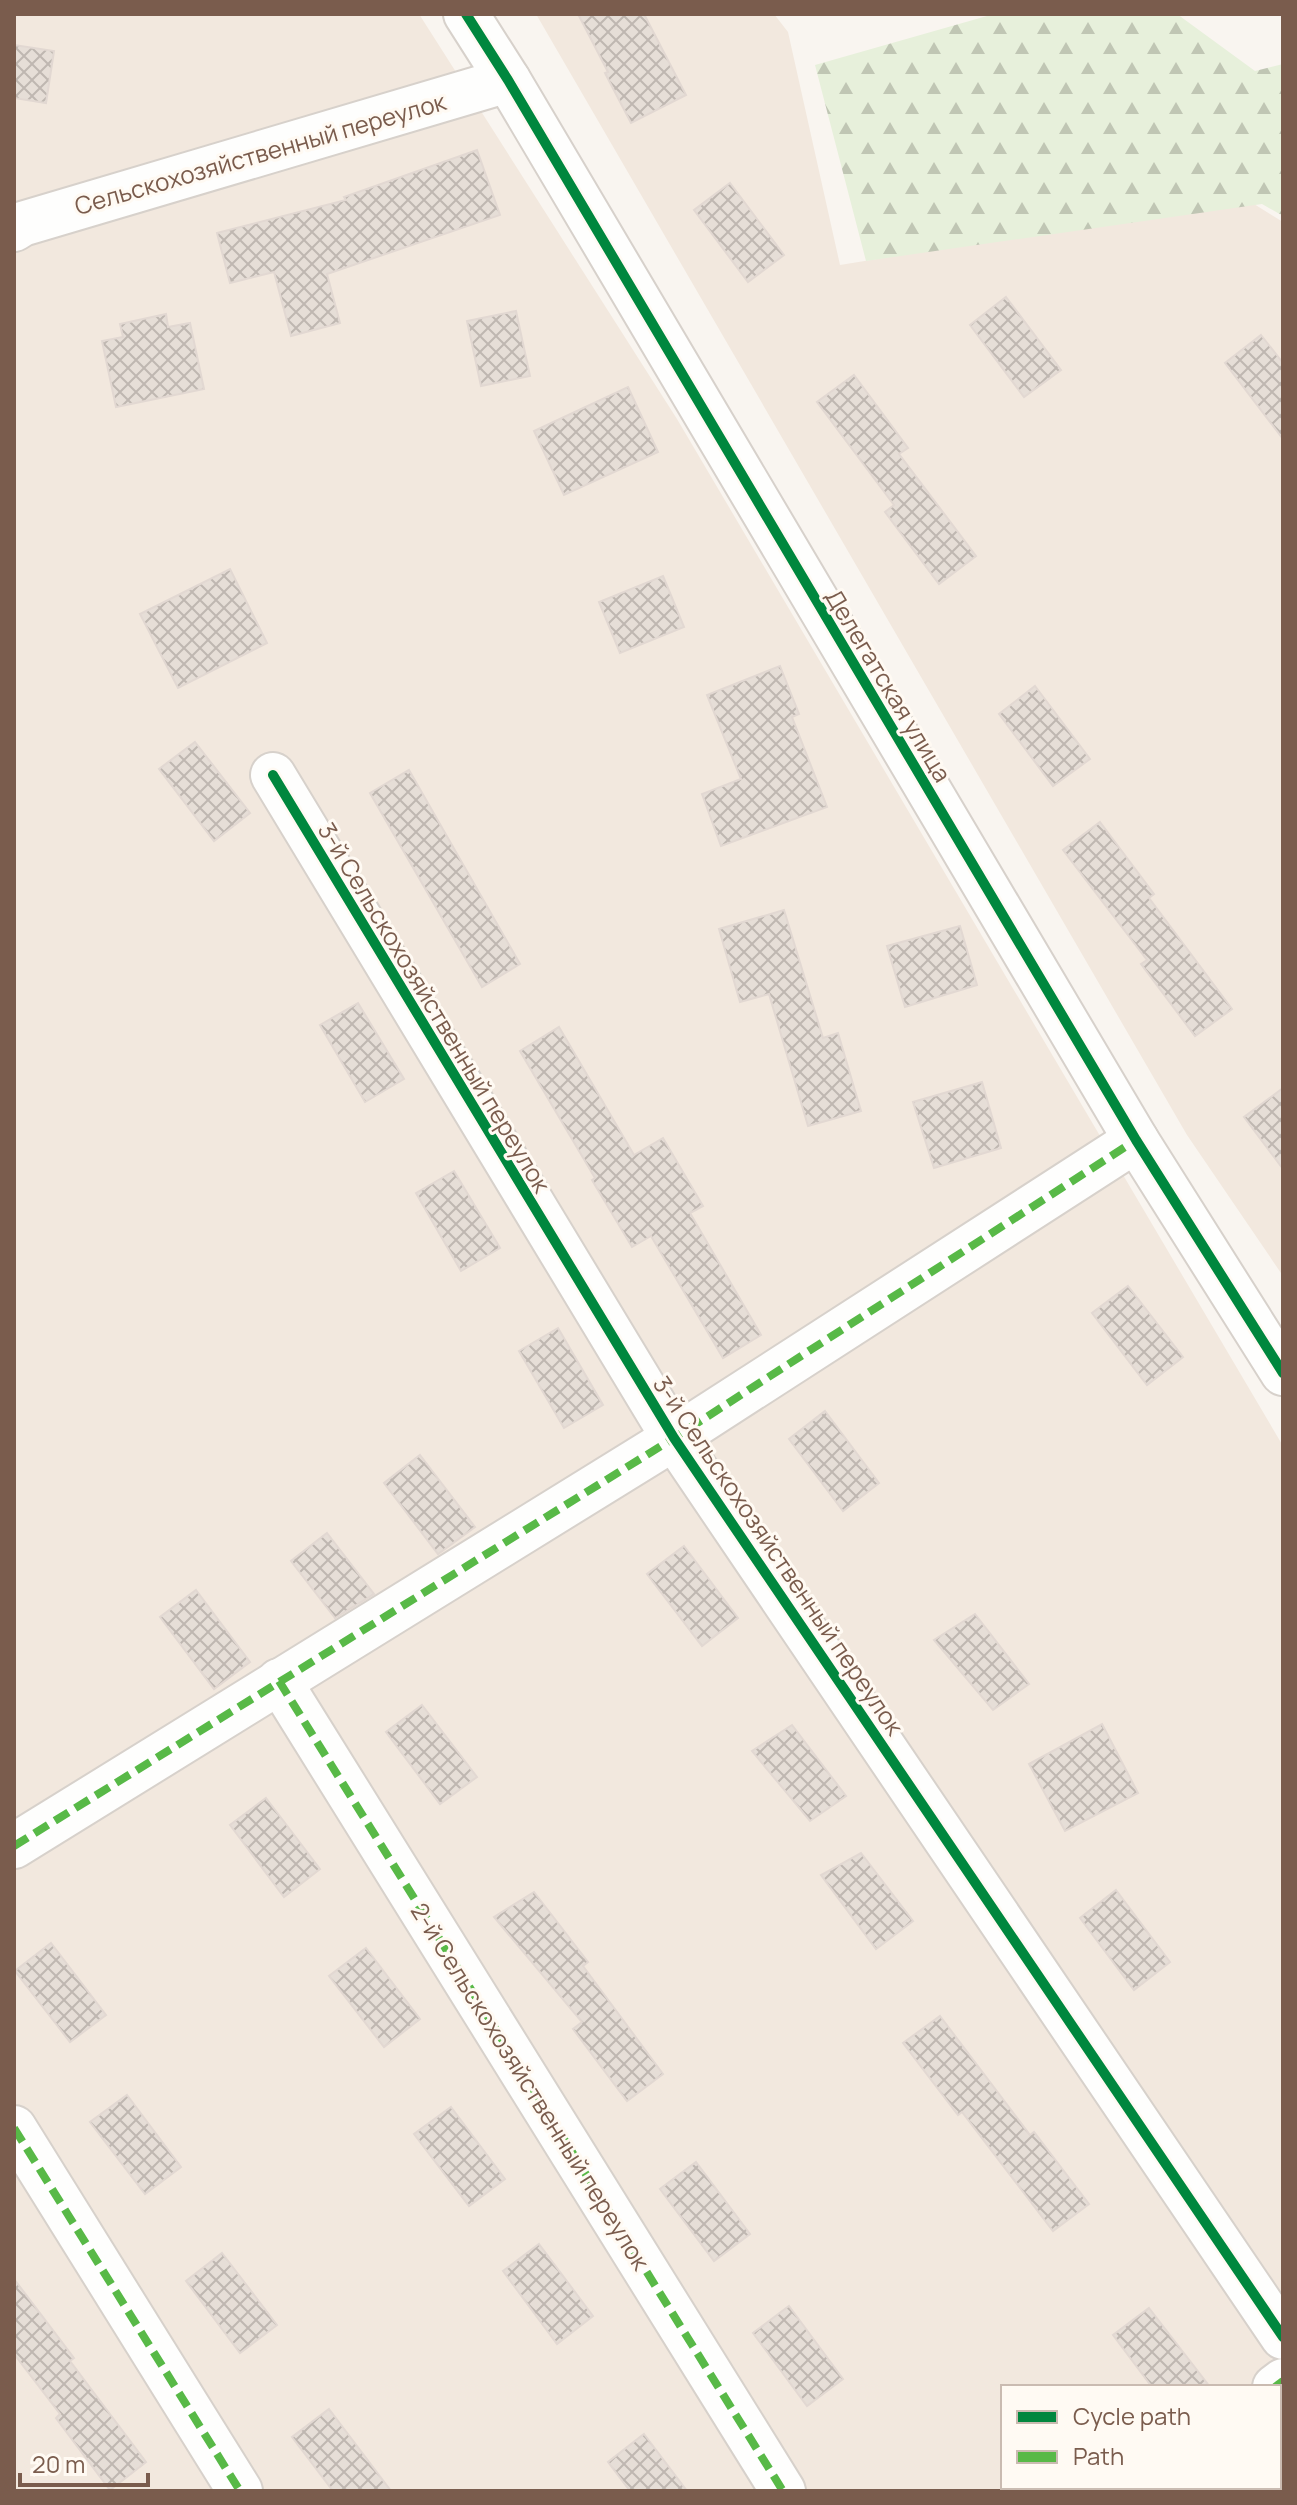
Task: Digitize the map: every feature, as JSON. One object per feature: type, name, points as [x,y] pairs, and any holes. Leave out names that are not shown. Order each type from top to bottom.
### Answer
[{"type":"street","name":"Делегатская улица","points":[[466,14],[1136,1140],[1283,1373]]},
{"type":"street","name":"Сельскохозяйственный переулок","points":[[14,229],[22,224],[508,80]]},
{"type":"street","name":"3-й Сельскохозяйственный переулок","points":[[273,775],[674,1438],[1283,2337]]},
{"type":"street","points":[[14,1846],[674,1438],[1136,1140]]},
{"type":"street","name":"2-й Сельскохозяйственный переулок","points":[[279,1681],[783,2491]]},
{"type":"street","points":[[14,2128],[240,2491]]},
{"type":"shaded area","points":[[14,14],[419,14],[677,419],[1283,1446],[1283,2491],[14,2491]]},
{"type":"shaded area","points":[[536,14],[774,14],[788,32],[840,265],[1246,199],[1283,222],[1283,1276],[1187,1135]]},
{"type":"green space","points":[[994,14],[1177,14],[1255,71],[1283,64],[1283,216],[1262,204],[866,261],[815,65]]},
{"type":"building","points":[[578,14],[644,14],[686,95],[631,123]]},
{"type":"building","points":[[14,45],[54,51],[46,103],[14,98]]},
{"type":"building","points":[[477,150],[500,215],[327,274],[340,323],[291,336],[274,272],[230,283],[217,233],[346,200],[344,197]]},
{"type":"building","points":[[730,183],[784,255],[748,282],[694,210]]},
{"type":"building","points":[[1006,297],[1061,370],[1024,397],[970,325]]},
{"type":"building","points":[[516,311],[530,376],[481,386],[467,321]]},
{"type":"building","points":[[166,314],[168,327],[190,323],[204,389],[116,407],[102,341],[123,337],[120,324]]},
{"type":"building","points":[[1261,335],[1283,363],[1283,439],[1225,363]]},
{"type":"building","points":[[854,375],[908,448],[899,454],[976,556],[939,584],[885,512],[894,505],[817,402]]},
{"type":"building","points":[[628,387],[658,452],[564,495],[534,431]]},
{"type":"building","points":[[230,569],[267,643],[178,688],[140,614]]},
{"type":"building","points":[[663,576],[684,627],[620,653],[599,602]]},
{"type":"building","points":[[780,666],[799,714],[792,717],[827,807],[721,846],[702,794],[741,779],[707,695]]},
{"type":"building","points":[[1035,686],[1090,759],[1053,786],[999,714]]},
{"type":"building","points":[[195,742],[250,813],[214,841],[159,769]]},
{"type":"building","points":[[409,770],[520,964],[482,987],[370,793]]},
{"type":"building","points":[[1100,822],[1154,894],[1149,898],[1232,1009],[1195,1036],[1141,964],[1147,960],[1063,850]]},
{"type":"building","points":[[784,910],[823,1038],[838,1033],[861,1111],[808,1126],[769,994],[740,1002],[719,929]]},
{"type":"building","points":[[960,926],[977,985],[905,1007],[887,946]]},
{"type":"building","points":[[358,1003],[404,1079],[365,1102],[320,1025]]},
{"type":"building","points":[[559,1027],[634,1155],[663,1138],[703,1206],[690,1213],[761,1335],[723,1358],[651,1236],[632,1247],[520,1051]]},
{"type":"building","points":[[982,1082],[1001,1148],[934,1168],[913,1102]]},
{"type":"building","points":[[1283,1088],[1283,1169],[1244,1117]]},
{"type":"building","points":[[454,1171],[500,1248],[461,1271],[416,1193]]},
{"type":"building","points":[[1128,1286],[1183,1357],[1147,1385],[1092,1313]]},
{"type":"building","points":[[558,1328],[603,1405],[564,1428],[519,1351]]},
{"type":"building","points":[[825,1411],[879,1483],[843,1511],[789,1439]]},
{"type":"building","points":[[420,1455],[475,1527],[438,1554],[384,1483]]},
{"type":"building","points":[[327,1533],[374,1594],[335,1618],[291,1561]]},
{"type":"building","points":[[684,1546],[738,1618],[702,1646],[647,1574]]},
{"type":"building","points":[[196,1590],[250,1662],[214,1689],[160,1617]]},
{"type":"building","points":[[975,1614],[1029,1684],[993,1710],[934,1640]]},
{"type":"building","points":[[422,1705],[477,1777],[440,1804],[386,1732]]},
{"type":"building","points":[[1102,1724],[1138,1793],[1065,1831],[1029,1764]]},
{"type":"building","points":[[792,1725],[846,1796],[810,1821],[752,1751]]},
{"type":"building","points":[[266,1798],[320,1869],[284,1897],[230,1825]]},
{"type":"building","points":[[861,1853],[913,1921],[876,1949],[821,1875]]},
{"type":"building","points":[[1116,1890],[1170,1962],[1134,1990],[1080,1918]]},
{"type":"building","points":[[534,1892],[588,1962],[583,1966],[663,2074],[627,2101],[573,2029],[582,2022],[494,1917]]},
{"type":"building","points":[[51,1943],[106,2015],[70,2042],[15,1971]]},
{"type":"building","points":[[366,1948],[420,2019],[384,2047],[329,1976]]},
{"type":"building","points":[[940,2016],[1030,2135],[1034,2132],[1089,2204],[1053,2231],[962,2112],[958,2115],[903,2043]]},
{"type":"building","points":[[127,2095],[181,2167],[145,2194],[90,2122]]},
{"type":"building","points":[[451,2107],[505,2179],[469,2206],[414,2134]]},
{"type":"building","points":[[696,2162],[750,2234],[714,2261],[660,2189]]},
{"type":"building","points":[[539,2244],[593,2316],[557,2344],[503,2271]]},
{"type":"building","points":[[222,2253],[277,2325],[240,2353],[186,2281]]},
{"type":"building","points":[[14,2279],[74,2358],[70,2361],[146,2462],[110,2490],[56,2418],[60,2414],[14,2354]]},
{"type":"building","points":[[789,2306],[843,2379],[807,2406],[753,2333]]},
{"type":"building","points":[[1149,2308],[1208,2385],[1150,2385],[1113,2335]]},
{"type":"building","points":[[329,2409],[391,2491],[333,2491],[292,2437]]},
{"type":"building","points":[[644,2434],[687,2491],[630,2491],[608,2462]]},
{"type":"marked path","points":[[14,1846],[674,1438],[1136,1140]]},
{"type":"marked path","points":[[279,1681],[783,2491]]},
{"type":"marked path","points":[[14,2128],[240,2491]]},
{"type":"marked path","points":[[1278,2385],[1283,2381]]},
{"type":"cycle path","points":[[466,14],[1136,1140],[1283,1373]]},
{"type":"cycle path","points":[[273,775],[674,1438],[1283,2337]]}]
